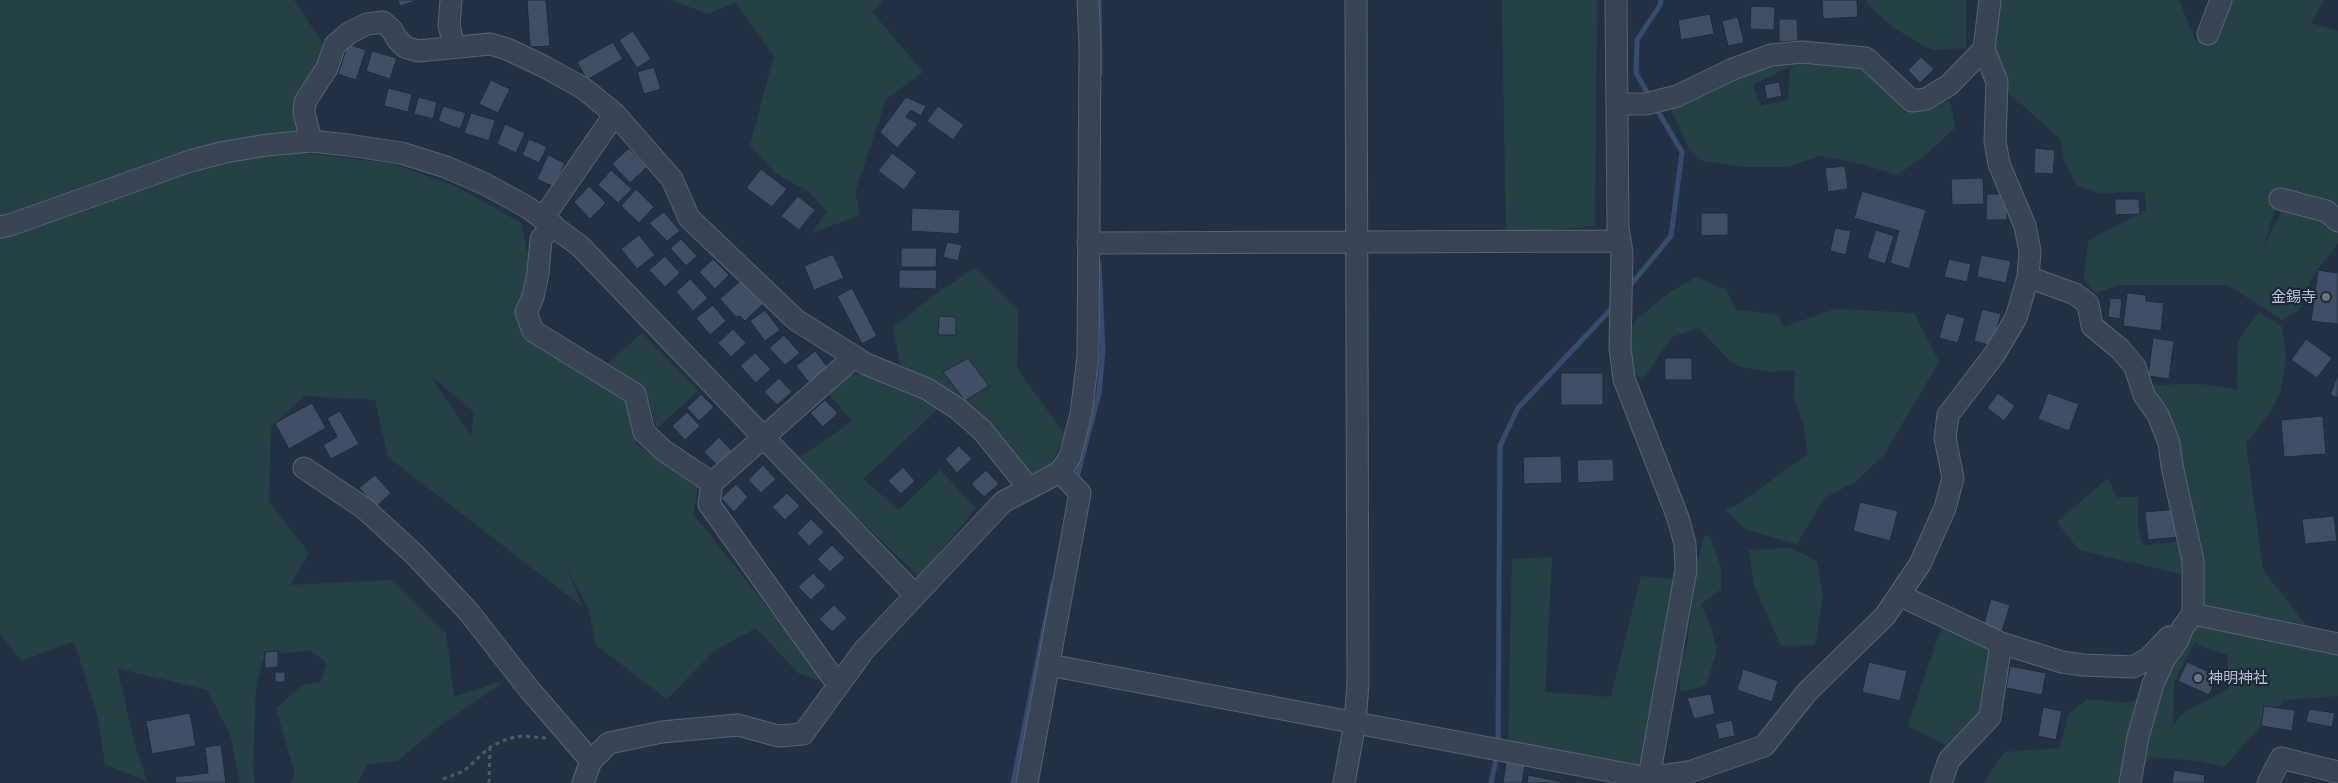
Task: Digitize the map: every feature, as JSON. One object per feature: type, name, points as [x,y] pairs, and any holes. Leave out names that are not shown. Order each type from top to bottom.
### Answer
[{"type":"street","points":[[451,0],[448,25],[454,47]]},
{"type":"street","points":[[583,783],[590,761],[609,743],[662,732],[738,725],[778,736],[803,734],[864,650],[1003,502],[1028,487],[1060,472],[1070,457],[1081,414],[1088,357],[1090,47],[1088,0]]},
{"type":"street","points":[[1344,783],[1355,723],[1358,683],[1356,0]]},
{"type":"street","points":[[1616,0],[1619,240],[1622,253],[1620,348],[1624,379],[1678,518],[1685,544],[1686,570],[1648,780]]},
{"type":"street","points":[[1049,665],[1648,780],[1689,772],[1764,746],[1807,692],[1885,616],[1920,564],[1947,500],[1953,478],[1945,438],[1948,415],[1994,355],[2016,318],[2028,277],[2030,252],[2025,226],[1999,164],[1995,141],[1997,82],[1984,49],[1990,0]]},
{"type":"street","points":[[2208,34],[2221,0]]},
{"type":"street","points":[[311,142],[304,112],[305,102],[327,68],[335,45],[349,34],[367,24],[383,22],[405,47],[418,51],[490,44],[507,49],[583,88],[615,114],[672,179],[689,218],[796,320],[854,357],[893,376],[927,389],[958,409],[982,430],[1028,487]]},
{"type":"street","points":[[1617,104],[1646,104],[1677,96],[1733,69],[1771,55],[1802,52],[1866,58],[1912,101],[1926,99],[1948,85],[1984,49]]},
{"type":"street","points":[[615,114],[548,222],[541,239],[538,273],[533,297],[526,312],[533,331],[635,394],[644,432],[663,450],[712,483]]},
{"type":"street","points":[[0,226],[10,225],[190,161],[225,152],[311,142],[401,153],[446,167],[485,184],[527,207],[580,246],[915,596]]},
{"type":"street","points":[[2280,199],[2326,211],[2338,221]]},
{"type":"street","points":[[1088,243],[1358,243],[1619,240]]},
{"type":"street","points":[[2028,277],[2075,294],[2088,304],[2092,326],[2120,349],[2136,367],[2144,395],[2158,415],[2170,443],[2172,466],[2193,561],[2188,620],[2178,640],[2164,660],[2153,684],[2138,737],[2130,783]]},
{"type":"street","points":[[838,685],[709,504],[712,483],[854,357]]},
{"type":"street","points":[[304,468],[364,508],[414,554],[468,611],[590,761]]},
{"type":"street","points":[[1027,783],[1080,493],[1060,472]]},
{"type":"street","points":[[1899,595],[2001,643],[2076,664],[2133,667],[2149,658],[2188,620]]},
{"type":"street","points":[[2188,620],[2338,644]]},
{"type":"street","points":[[1941,783],[1949,760],[1990,717],[2001,643]]},
{"type":"street","points":[[2268,783],[2281,758],[2338,772]]},
{"type":"path","points":[[443,779],[464,771],[490,747],[522,736],[544,738],[568,736]]},
{"type":"path","points":[[490,747],[490,783]]},
{"type":"green space","points":[[0,0],[294,0],[327,50],[292,152],[390,163],[455,186],[521,223],[531,268],[524,311],[627,401],[636,444],[698,488],[693,514],[829,684],[798,673],[756,628],[715,650],[667,699],[596,645],[589,610],[566,566],[583,607],[388,457],[375,400],[304,396],[271,427],[269,502],[309,553],[290,585],[393,580],[446,633],[454,697],[506,680],[441,725],[397,761],[367,764],[358,783],[290,783],[295,773],[276,708],[303,685],[321,682],[327,663],[309,650],[290,653],[265,652],[256,685],[253,767],[255,783],[240,783],[230,734],[207,690],[117,668],[135,745],[147,781],[150,783],[105,764],[98,717],[74,641],[22,661],[0,634]],"holes":[[[428,373],[474,412],[471,436]]]},
{"type":"green space","points":[[671,0],[883,0],[872,12],[923,72],[886,99],[855,192],[860,215],[812,233],[827,211],[808,191],[775,173],[750,145],[774,56],[735,2],[708,14]]},
{"type":"green space","points":[[1502,0],[1597,0],[1595,226],[1506,234]]},
{"type":"green space","points":[[1867,0],[1966,0],[1966,48],[1932,50],[1892,27],[1867,3]]},
{"type":"green space","points":[[1990,0],[2179,0],[2196,42],[2224,0],[2324,0],[2311,23],[2338,31],[2338,215],[2324,205],[2280,199],[2276,205],[2264,247],[2285,204],[2329,214],[2338,229],[2338,243],[2311,279],[2300,310],[2282,320],[2228,285],[2119,285],[2095,293],[2084,279],[2088,241],[2146,210],[2145,192],[2099,193],[2077,185],[2065,163],[2060,139],[1997,82],[1984,49]]},
{"type":"green space","points":[[1774,59],[1866,67],[1903,103],[1922,111],[1950,101],[1955,128],[1925,155],[1897,175],[1862,164],[1820,156],[1787,167],[1745,167],[1702,161],[1688,147],[1671,109]],"holes":[[[1795,64],[1790,69],[1788,100],[1760,106],[1753,85]]]},
{"type":"green space","points":[[975,268],[1018,311],[1017,369],[1065,434],[1049,471],[1026,473],[971,405],[900,364],[893,327],[941,290]]},
{"type":"green space","points":[[1697,277],[1726,290],[1736,310],[1779,315],[1783,327],[1836,309],[1914,313],[1939,362],[1883,456],[1855,482],[1824,498],[1797,544],[1747,530],[1725,510],[1737,505],[1808,454],[1803,422],[1794,400],[1795,370],[1770,372],[1738,366],[1726,357],[1699,328],[1672,337],[1642,380],[1632,371],[1620,348],[1636,320],[1670,292]]},
{"type":"green space","points":[[2259,312],[2282,327],[2286,358],[2281,390],[2272,410],[2246,443],[2263,570],[2309,629],[2338,649],[2338,696],[2284,700],[2224,767],[2199,761],[2150,757],[2132,783],[1985,783],[1985,780],[2005,752],[2060,748],[2068,715],[2087,699],[2129,703],[2157,688],[2184,641],[2191,639],[2179,629],[2191,600],[2190,539],[2141,385],[2201,384],[2237,390],[2238,341]],"holes":[[[2195,641],[2203,647],[2227,655],[2230,688],[2183,713],[2168,732],[2173,724],[2174,682]]]},
{"type":"green space","points":[[642,333],[698,391],[657,428],[646,392],[607,364]]},
{"type":"green space","points":[[862,374],[939,408],[863,479],[899,510],[940,470],[976,508],[919,577],[797,459],[853,421],[827,393],[847,375]]},
{"type":"green space","points":[[2108,478],[2116,497],[2138,497],[2138,527],[2143,545],[2183,542],[2185,575],[2079,550],[2057,522]]},
{"type":"green space","points":[[1709,535],[1721,567],[1721,589],[1701,604],[1712,631],[1717,650],[1706,686],[1681,692],[1678,671],[1687,644],[1696,569],[1704,536]]},
{"type":"green space","points":[[1791,548],[1817,561],[1823,596],[1815,645],[1781,646],[1754,585],[1749,550]]},
{"type":"green space","points":[[1552,557],[1545,692],[1611,697],[1641,576],[1684,580],[1648,778],[1508,751],[1512,559]]},
{"type":"green space","points":[[1945,617],[2001,643],[1990,717],[1957,751],[1908,726]]},
{"type":"building","points":[[398,0],[419,0],[400,6]]},
{"type":"building","points":[[527,0],[546,0],[550,46],[530,47]]},
{"type":"building","points":[[1822,0],[1857,0],[1858,17],[1823,19]]},
{"type":"building","points":[[1751,6],[1775,7],[1774,30],[1750,29]]},
{"type":"building","points":[[1710,14],[1714,34],[1681,40],[1678,20]]},
{"type":"building","points":[[1738,17],[1744,43],[1728,46],[1722,21]]},
{"type":"building","points":[[1779,19],[1797,19],[1798,41],[1779,42]]},
{"type":"building","points":[[633,31],[651,59],[637,68],[619,40]]},
{"type":"building","points":[[613,42],[623,59],[587,80],[577,62]]},
{"type":"building","points":[[348,44],[366,50],[356,80],[338,74]]},
{"type":"building","points":[[372,51],[397,58],[390,79],[366,71]]},
{"type":"building","points":[[1921,57],[1934,69],[1920,83],[1908,70]]},
{"type":"building","points":[[654,67],[661,89],[644,94],[637,72]]},
{"type":"building","points":[[491,80],[510,89],[498,113],[479,104]]},
{"type":"building","points":[[1779,82],[1782,96],[1767,99],[1764,85]]},
{"type":"building","points":[[388,88],[412,94],[408,112],[384,106]]},
{"type":"building","points":[[418,97],[437,102],[433,119],[414,114]]},
{"type":"building","points":[[906,97],[926,106],[921,116],[911,110],[906,117],[918,124],[897,148],[880,132]]},
{"type":"building","points":[[443,106],[466,113],[460,129],[438,121]]},
{"type":"building","points":[[938,106],[964,125],[953,140],[927,121]]},
{"type":"building","points":[[471,113],[495,120],[489,141],[464,133]]},
{"type":"building","points":[[505,124],[525,133],[516,153],[497,144]]},
{"type":"building","points":[[529,139],[547,147],[539,163],[522,155]]},
{"type":"building","points":[[629,148],[647,167],[630,183],[612,164]]},
{"type":"building","points":[[2035,148],[2055,150],[2053,174],[2034,173]]},
{"type":"building","points":[[892,153],[917,172],[904,190],[878,171]]},
{"type":"building","points":[[548,155],[565,163],[554,187],[537,179]]},
{"type":"building","points":[[1845,166],[1848,189],[1828,192],[1825,168]]},
{"type":"building","points":[[761,169],[787,189],[772,207],[746,188]]},
{"type":"building","points":[[611,170],[632,189],[618,203],[598,185]]},
{"type":"building","points":[[1983,178],[1984,204],[1952,205],[1951,179]]},
{"type":"building","points":[[589,186],[606,203],[590,219],[574,202]]},
{"type":"building","points":[[636,189],[654,207],[639,223],[621,206]]},
{"type":"building","points":[[1862,191],[1926,210],[1909,269],[1890,263],[1899,231],[1854,218]]},
{"type":"building","points":[[1987,194],[2002,194],[2002,202],[2007,202],[2007,220],[1986,220]]},
{"type":"building","points":[[798,196],[815,210],[799,230],[781,216]]},
{"type":"building","points":[[2115,199],[2139,199],[2140,214],[2115,215]]},
{"type":"building","points":[[912,208],[960,210],[959,234],[911,231]]},
{"type":"building","points":[[664,212],[680,231],[667,241],[649,223]]},
{"type":"building","points":[[1701,213],[1728,213],[1728,235],[1701,236]]},
{"type":"building","points":[[1835,228],[1851,231],[1846,255],[1830,251]]},
{"type":"building","points":[[1876,230],[1894,236],[1885,264],[1867,258]]},
{"type":"building","points":[[639,235],[655,255],[637,269],[621,249]]},
{"type":"building","points":[[681,239],[697,256],[686,266],[670,248]]},
{"type":"building","points":[[947,242],[962,245],[958,261],[943,257]]},
{"type":"building","points":[[901,248],[937,248],[936,267],[901,267]]},
{"type":"building","points":[[833,254],[844,278],[814,290],[804,266]]},
{"type":"building","points":[[1981,255],[2011,261],[2006,283],[1977,277]]},
{"type":"building","points":[[665,256],[680,273],[665,287],[649,270]]},
{"type":"building","points":[[713,259],[729,275],[715,289],[699,272]]},
{"type":"building","points":[[1949,259],[1971,264],[1967,282],[1944,277]]},
{"type":"building","points":[[899,270],[937,270],[936,289],[899,288]]},
{"type":"building","name":"金錫寺","points":[[2318,270],[2338,273],[2338,324],[2311,321]]},
{"type":"building","points":[[690,279],[708,298],[693,311],[676,292]]},
{"type":"building","points":[[741,280],[763,304],[745,321],[740,316],[736,317],[720,299]]},
{"type":"building","points":[[852,288],[877,336],[862,344],[837,296]]},
{"type":"building","points":[[2127,293],[2146,295],[2146,301],[2164,303],[2161,331],[2123,326]]},
{"type":"building","points":[[2110,298],[2122,299],[2120,319],[2108,317]]},
{"type":"building","points":[[713,305],[726,321],[710,335],[696,318]]},
{"type":"building","points":[[1982,309],[2001,314],[1992,346],[1974,341]]},
{"type":"building","points":[[765,310],[780,330],[765,341],[750,321]]},
{"type":"building","points":[[1946,313],[1965,318],[1958,343],[1939,338]]},
{"type":"building","points":[[939,316],[956,317],[956,335],[938,335]]},
{"type":"building","points":[[733,329],[746,343],[731,357],[718,343]]},
{"type":"building","points":[[784,335],[800,353],[785,365],[769,348]]},
{"type":"building","points":[[2153,338],[2174,341],[2169,379],[2148,376]]},
{"type":"building","points":[[2306,339],[2332,358],[2317,378],[2291,360]]},
{"type":"building","points":[[815,351],[830,370],[811,385],[796,366]]},
{"type":"building","points":[[755,353],[771,369],[756,383],[740,366]]},
{"type":"building","points":[[968,358],[989,386],[965,401],[943,372]]},
{"type":"building","points":[[1665,358],[1692,358],[1692,380],[1665,380]]},
{"type":"building","points":[[1561,373],[1603,373],[1603,405],[1561,405]]},
{"type":"building","points":[[2338,374],[2338,398],[2330,395]]},
{"type":"building","points":[[779,378],[792,392],[777,405],[764,392]]},
{"type":"building","points":[[1998,393],[2015,406],[2004,421],[1987,408]]},
{"type":"building","points":[[2048,393],[2079,404],[2069,431],[2038,419]]},
{"type":"building","points":[[701,394],[714,407],[699,421],[687,408]]},
{"type":"building","points":[[825,400],[838,413],[823,427],[810,413]]},
{"type":"building","points":[[312,403],[326,428],[289,449],[275,423]]},
{"type":"building","points":[[340,411],[359,444],[331,459],[323,445],[337,437],[327,418]]},
{"type":"building","points":[[687,412],[700,426],[685,440],[672,426]]},
{"type":"building","points":[[2323,416],[2326,454],[2284,457],[2281,420]]},
{"type":"building","points":[[719,437],[732,451],[717,465],[704,452]]},
{"type":"building","points":[[959,446],[972,459],[957,473],[945,459]]},
{"type":"building","points":[[1561,456],[1562,483],[1524,484],[1523,457]]},
{"type":"building","points":[[1613,459],[1614,481],[1578,483],[1577,460]]},
{"type":"building","points":[[763,465],[776,479],[761,493],[748,480]]},
{"type":"building","points":[[903,467],[915,481],[901,494],[888,481]]},
{"type":"building","points":[[986,470],[999,484],[984,497],[971,484]]},
{"type":"building","points":[[375,475],[391,493],[376,507],[359,488]]},
{"type":"building","points":[[736,484],[748,497],[734,512],[721,498]]},
{"type":"building","points":[[787,493],[800,506],[785,520],[772,507]]},
{"type":"building","points":[[1860,502],[1898,511],[1890,541],[1853,531]]},
{"type":"building","points":[[2177,509],[2180,537],[2148,540],[2145,512]]},
{"type":"building","points":[[2334,516],[2337,541],[2305,544],[2302,519]]},
{"type":"building","points":[[811,519],[824,532],[809,546],[797,533]]},
{"type":"building","points":[[832,545],[845,558],[830,572],[817,559]]},
{"type":"building","points":[[813,573],[826,586],[811,600],[798,587]]},
{"type":"building","points":[[1991,599],[2010,605],[2002,632],[1983,626]]},
{"type":"building","points":[[834,605],[847,618],[832,632],[819,619]]},
{"type":"building","points":[[278,651],[278,667],[265,668],[265,652]]},
{"type":"building","points":[[1869,662],[1907,671],[1900,701],[1862,692]]},
{"type":"building","name":"神明神社","points":[[2187,662],[2218,676],[2209,695],[2178,681]]},
{"type":"building","points":[[2010,666],[2046,673],[2042,695],[2006,688]]},
{"type":"building","points":[[1743,669],[1778,681],[1772,702],[1737,690]]},
{"type":"building","points":[[275,672],[285,672],[285,682],[275,682]]},
{"type":"building","points":[[1711,694],[1715,714],[1694,719],[1687,698]]},
{"type":"building","points":[[2264,706],[2295,710],[2292,731],[2261,726]]},
{"type":"building","points":[[2043,707],[2062,711],[2056,740],[2038,736]]},
{"type":"building","points":[[2309,709],[2335,713],[2332,727],[2306,722]]},
{"type":"building","points":[[190,713],[196,746],[152,754],[146,721]]},
{"type":"building","points":[[1732,720],[1735,736],[1719,739],[1715,724]]},
{"type":"building","points":[[221,745],[226,783],[176,783],[175,777],[208,773],[205,747]]},
{"type":"building","points":[[1506,762],[1525,765],[1522,783],[1503,783]]},
{"type":"building","points":[[2174,770],[2205,775],[2204,783],[2172,783]]},
{"type":"building","points":[[1528,775],[1569,783],[1527,783]]},
{"type":"waterway","points":[[1099,0],[1100,74]]},
{"type":"waterway","points":[[1651,99],[1636,73],[1637,40],[1660,5],[1661,0]]},
{"type":"waterway","points":[[1629,287],[1671,236],[1682,152],[1655,106]]},
{"type":"waterway","points":[[1076,481],[1099,393],[1103,351],[1099,263]]},
{"type":"waterway","points":[[1498,745],[1500,446],[1518,408],[1614,306]]},
{"type":"waterway","points":[[1013,783],[1053,584]]},
{"type":"waterway","points":[[1491,783],[1497,755]]},
{"type":"place","name":"金錫寺","points":[[2326,297]]},
{"type":"place","name":"神明神社","points":[[2198,678]]}]
